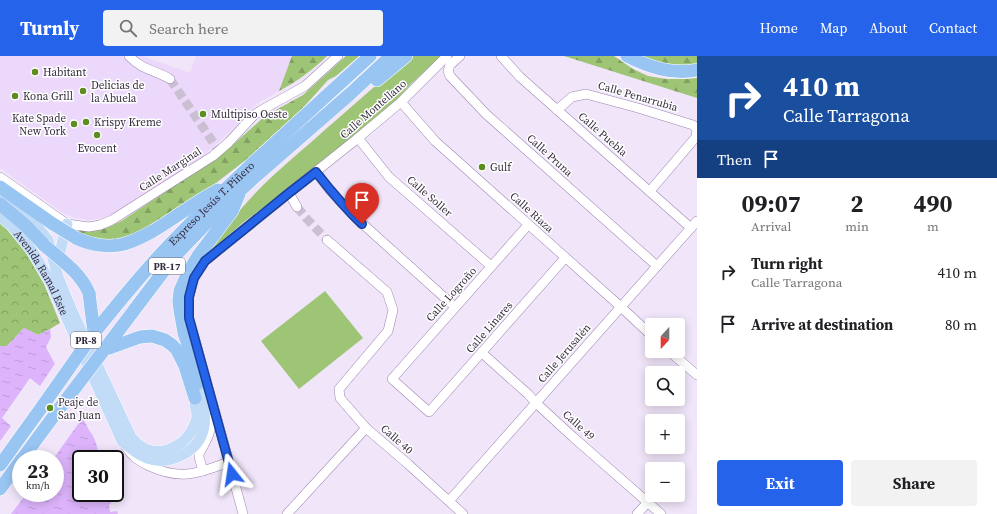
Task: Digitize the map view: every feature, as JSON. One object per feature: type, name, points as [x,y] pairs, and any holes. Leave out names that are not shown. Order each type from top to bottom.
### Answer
[{"type":"highway","name":"Expreso Jesús T. Piñero","points":[[0,465],[94,333],[123,296],[174,239],[237,186],[370,56]]},
{"type":"highway","name":"Expreso Jesús T. Piñero","points":[[29,450],[175,256],[222,207],[237,186],[257,175],[391,56]]},
{"type":"highway","points":[[325,116],[380,78],[406,56]]},
{"type":"highway","points":[[627,56],[662,70],[688,72],[697,70]]},
{"type":"highway","points":[[0,187],[76,238],[92,244],[102,245],[128,242],[145,235],[167,223],[207,196],[237,186],[232,211],[198,256],[180,291],[179,302],[184,333],[193,359],[198,383]]},
{"type":"highway","points":[[0,204],[26,226],[44,245],[80,277],[89,293],[94,333]]},
{"type":"highway","points":[[104,350],[140,337],[152,336],[165,340],[177,350],[185,366],[195,398]]},
{"type":"highway","name":"Expreso Jesús T. Piñero","points":[[0,489],[12,473]]},
{"type":"main road","name":"Avenida Ramal Este","points":[[0,195],[29,217],[48,240],[58,277],[72,311],[131,437],[137,444],[157,452],[172,449],[184,440],[191,432],[197,418],[195,398]]},
{"type":"main road","name":"Avenida Ramal Este","points":[[0,216],[12,226],[32,251],[51,284],[122,440],[135,453],[148,458],[167,460],[177,458],[189,451],[198,442],[204,426],[204,416],[198,383]]},
{"type":"main road","points":[[56,267],[67,224]]},
{"type":"street","points":[[129,56],[143,67],[163,74],[170,79]]},
{"type":"street","name":"Calle Marginal","points":[[0,177],[67,224],[89,227],[100,225],[112,220],[132,208],[213,156],[260,110],[304,86],[338,56]]},
{"type":"street","name":"Calle Pruna","points":[[460,56],[450,65],[448,71],[450,76],[486,114],[657,266]]},
{"type":"street","name":"Calle Puebla","points":[[501,56],[520,77],[650,191],[694,224]]},
{"type":"street","name":"Calle Montellano","points":[[243,514],[189,318],[189,297],[194,278],[205,261],[358,138],[400,102],[446,57]]},
{"type":"street","name":"Calle Penarrubia","points":[[557,110],[572,97],[586,94],[693,125],[697,129],[696,137],[650,191]]},
{"type":"street","name":"Calle Riaza","points":[[400,102],[434,141],[645,329]]},
{"type":"street","name":"Calle Soller","points":[[358,138],[389,176],[492,266]]},
{"type":"street","points":[[316,172],[329,189],[355,217],[455,307]]},
{"type":"street","points":[[289,193],[296,207]]},
{"type":"street","name":"Calle Jerusalén","points":[[449,501],[694,224]]},
{"type":"street","name":"Calle Logroño","points":[[429,412],[392,378],[528,225]]},
{"type":"street","points":[[327,240],[387,292],[393,310],[388,331],[339,389],[340,398],[366,428]]},
{"type":"street","name":"Calle Linares","points":[[429,412],[565,258]]},
{"type":"street","name":"Calle 49","points":[[482,353],[645,499]]},
{"type":"street","points":[[677,358],[697,375]]},
{"type":"street","points":[[203,471],[199,454],[211,425],[209,420],[204,416]]},
{"type":"street","name":"Calle 40","points":[[287,514],[366,428],[463,514]]},
{"type":"street","points":[[122,440],[133,457],[157,469],[174,474],[189,474],[203,471],[229,462]]},
{"type":"street","points":[[637,514],[648,502]]},
{"type":"street","name":"Calle 49","points":[[648,502],[661,514]]},
{"type":"shaded area","points":[[0,56],[145,56],[190,73],[196,56],[292,56],[279,91],[256,104],[235,127],[203,156],[124,208],[105,218],[89,220],[75,218],[63,213],[0,168]]},
{"type":"green space","points":[[292,56],[327,56],[292,84],[279,91]]},
{"type":"green space","points":[[346,56],[359,56],[336,76],[328,80],[302,109],[247,159],[161,224],[110,243],[72,232],[100,230],[123,220],[225,152],[265,116],[303,95]]},
{"type":"green space","points":[[413,56],[441,56],[411,84],[394,103],[325,162],[245,221],[206,255],[238,213],[267,181],[369,91]]},
{"type":"green space","points":[[564,56],[614,56],[633,69],[648,76],[666,79],[697,78],[697,98]]},
{"type":"green space","points":[[637,56],[697,56],[697,66],[674,68]]},
{"type":"green space","points":[[0,223],[25,251],[44,284],[60,323],[38,335],[24,328],[7,346],[0,346]]},
{"type":"green space","points":[[325,291],[363,338],[299,389],[261,341]]},
{"type":"water","points":[[24,328],[38,335],[50,329],[51,337],[46,347],[94,438],[98,450],[72,450],[72,502],[111,502],[109,505],[110,512],[117,511],[118,514],[0,514],[0,346],[7,346]]},
{"type":"pier","points":[[56,362],[84,416],[59,450],[12,450],[12,502],[20,502],[11,514],[0,514],[0,441],[11,426],[2,418],[30,378],[40,386]]},
{"type":"tunnel","points":[[170,79],[219,151]]},
{"type":"tunnel","points":[[297,207],[327,240]]},
{"type":"place","name":"Habitant","points":[[35,72]]},
{"type":"place","name":"Delicias de la Abuela","points":[[83,91]]},
{"type":"place","name":"Kona Grill","points":[[15,96]]},
{"type":"place","name":"Multipiso Oeste","points":[[203,114]]},
{"type":"place","name":"Krispy Kreme","points":[[86,122]]},
{"type":"place","name":"Kate Spade New York","points":[[74,124]]},
{"type":"place","name":"Evocent","points":[[97,135]]},
{"type":"place","name":"Gulf","points":[[482,167]]},
{"type":"place","name":"Peaje de San Juan","points":[[50,408]]},
{"type":"route","points":[[232,474],[189,318],[189,297],[194,278],[205,261],[316,172],[329,189],[362,224]]}]
